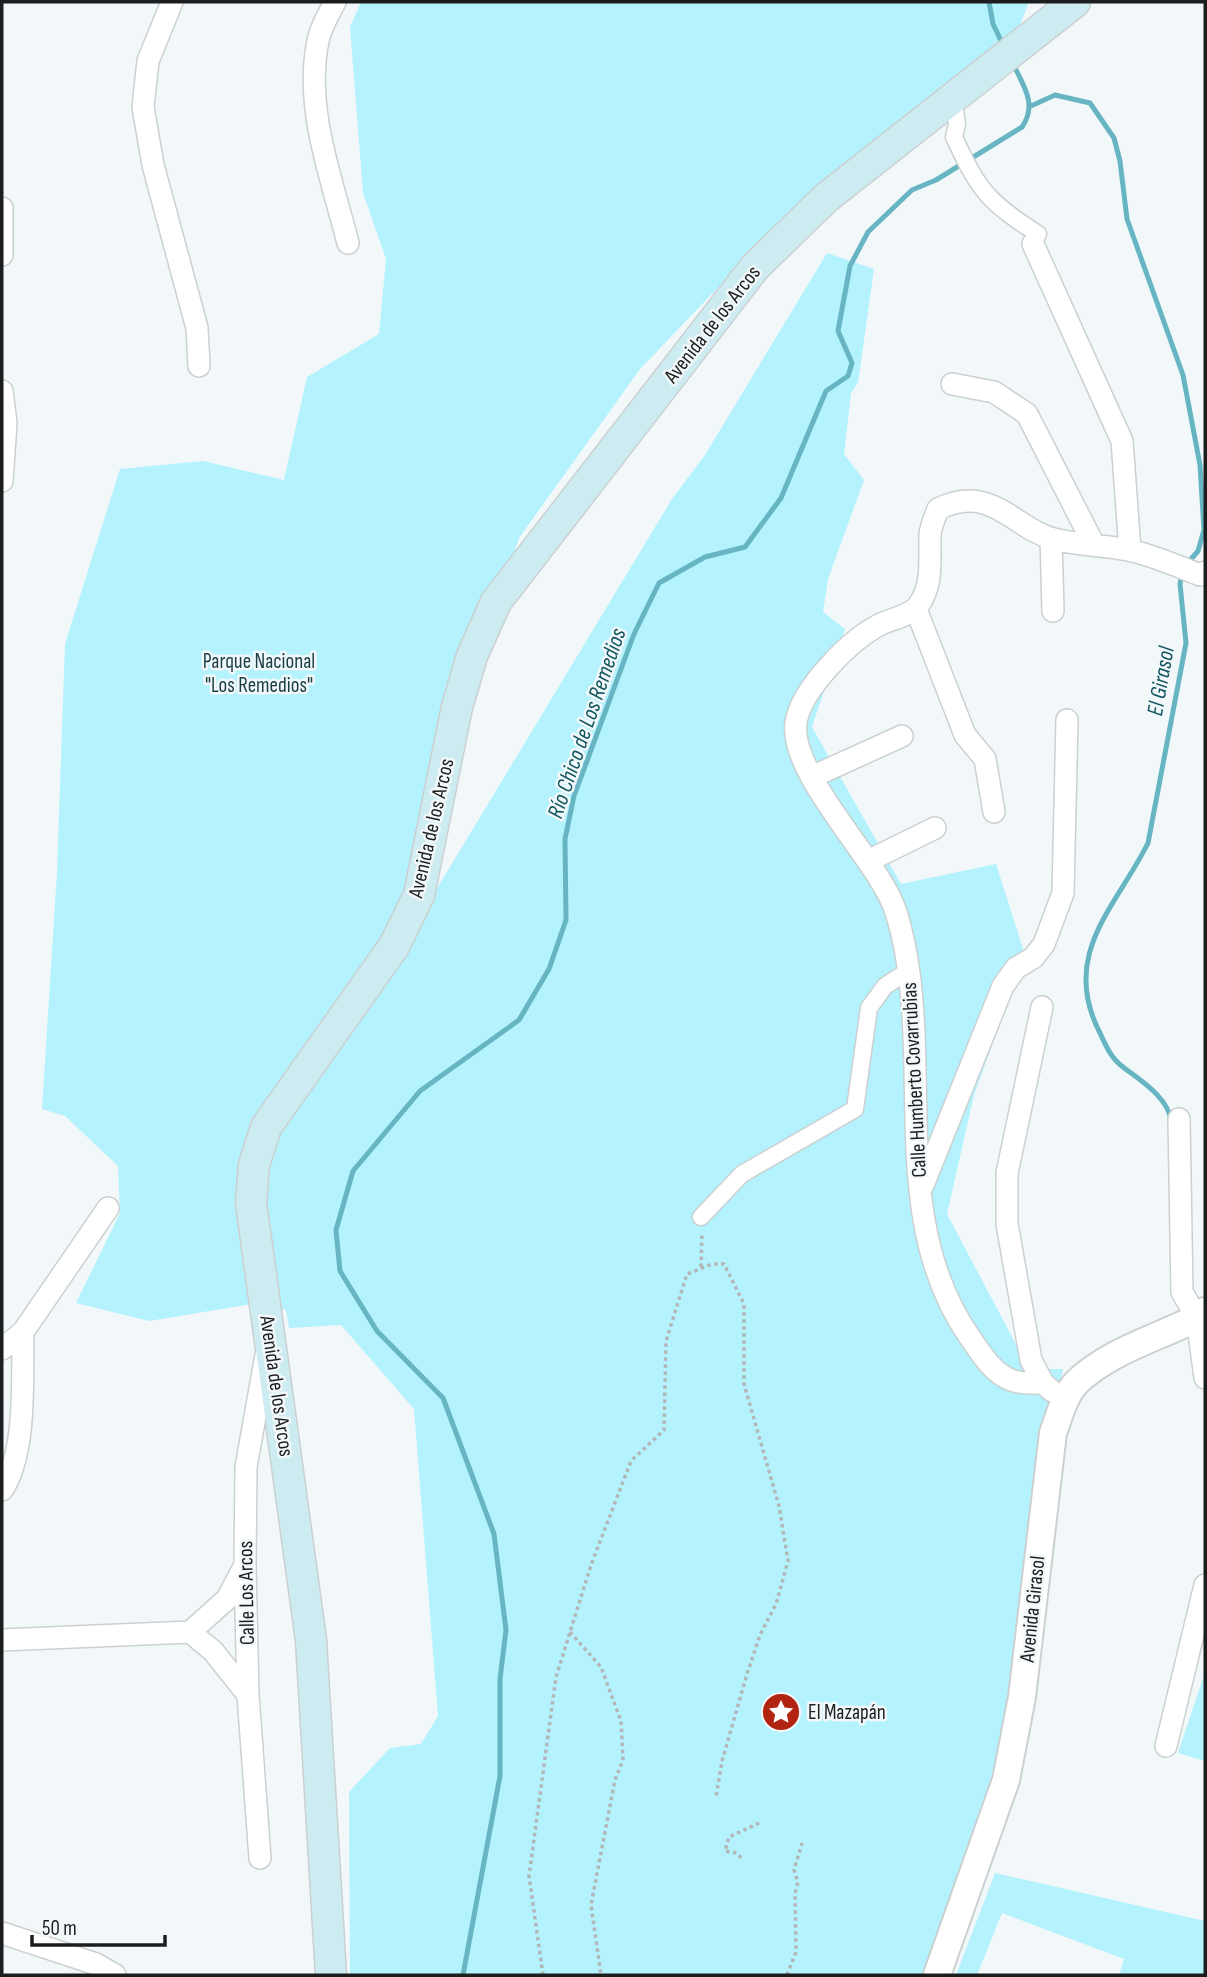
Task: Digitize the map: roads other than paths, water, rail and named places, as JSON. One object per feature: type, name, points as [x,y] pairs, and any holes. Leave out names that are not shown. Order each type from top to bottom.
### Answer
[{"type":"main road","name":"Avenida de los Arcos","points":[[331,1975],[311,1640],[251,1203],[254,1165],[266,1127],[394,946],[419,895],[457,707],[472,656],[496,602],[755,267],[825,198],[1066,8]]},
{"type":"street","points":[[172,2],[148,61],[143,107],[153,165],[198,328],[199,366]]},
{"type":"street","points":[[335,2],[318,40],[314,78],[318,123],[348,243]]},
{"type":"street","points":[[953,99],[957,124],[954,137],[960,151],[971,173],[993,204],[1038,234],[1033,244],[1122,440],[1130,550]]},
{"type":"street","points":[[2,208],[2,255]]},
{"type":"street","points":[[952,384],[993,392],[1027,414],[1094,545]]},
{"type":"street","points":[[2,391],[6,423],[2,481]]},
{"type":"street","points":[[994,813],[985,759],[965,735],[916,609],[928,589],[930,531],[938,509],[951,503],[975,502],[1002,509],[1051,538],[1130,550],[1203,573]]},
{"type":"street","points":[[1051,538],[1053,611]]},
{"type":"street","name":"Calle Humberto Covarrubias","points":[[916,609],[879,625],[851,646],[809,691],[796,722],[797,736],[800,750],[831,810],[869,861],[896,910],[912,992],[919,1195],[930,1253],[952,1312],[989,1366],[1012,1381],[1043,1383]]},
{"type":"street","points":[[919,1195],[1003,986],[1016,968],[1033,958],[1044,944],[1063,893],[1067,720]]},
{"type":"street","points":[[814,776],[902,736]]},
{"type":"street","points":[[869,861],[935,828]]},
{"type":"street","points":[[701,1217],[742,1174],[855,1109],[869,1008],[886,986],[908,971]]},
{"type":"street","points":[[1042,1007],[1007,1173],[1007,1224],[1031,1360],[1043,1383],[1064,1402]]},
{"type":"street","points":[[1179,1119],[1182,1292],[1201,1315],[1205,1378]]},
{"type":"street","points":[[2,1349],[23,1332],[108,1208]]},
{"type":"street","name":"Avenida Girasol","points":[[937,1975],[1006,1780],[1022,1697],[1053,1433],[1064,1402],[1076,1384],[1108,1361],[1201,1315]]},
{"type":"street","name":"Calle Los Arcos","points":[[260,1858],[248,1695],[244,1565],[246,1466],[270,1330]]},
{"type":"street","points":[[2,1490],[8,1481],[22,1421],[23,1332]]},
{"type":"street","points":[[2,1640],[190,1632],[227,1599],[244,1565]]},
{"type":"street","points":[[1166,1746],[1205,1585]]},
{"type":"street","points":[[190,1632],[213,1651],[248,1695]]},
{"type":"street","points":[[2,1933],[96,1964],[115,1975]]},
{"type":"waterway","name":"Río Chico de Los Remedios","points":[[989,2],[993,24],[1004,47]]},
{"type":"waterway","name":"Río Chico de Los Remedios","points":[[463,1975],[500,1776],[500,1679],[506,1630],[494,1534],[443,1398],[377,1331],[340,1271],[336,1230],[353,1171],[420,1091],[519,1020],[549,969],[566,920],[565,839],[574,796],[634,634],[659,583],[705,557],[745,547],[781,498],[826,391],[848,376],[852,363],[838,331],[850,266],[868,232],[912,190],[936,180],[1022,127],[1027,119],[1029,102],[1012,62]]},
{"type":"waterway","name":"El Girasol","points":[[1031,106],[1055,95],[1090,103],[1114,138],[1120,161],[1127,219],[1183,375],[1200,465],[1204,530],[1198,551],[1186,565]]},
{"type":"waterway","name":"El Girasol","points":[[1171,1121],[1169,1112],[1159,1097],[1109,1052],[1089,1005],[1086,979],[1089,955],[1097,932],[1148,843],[1186,643],[1180,584],[1182,574]]},
{"type":"place","name":"El Mazapán","points":[[781,1712]]},
{"type":"park label","name":"Parque Nacional \"Los Remedios\"","points":[[259,673]]}]
